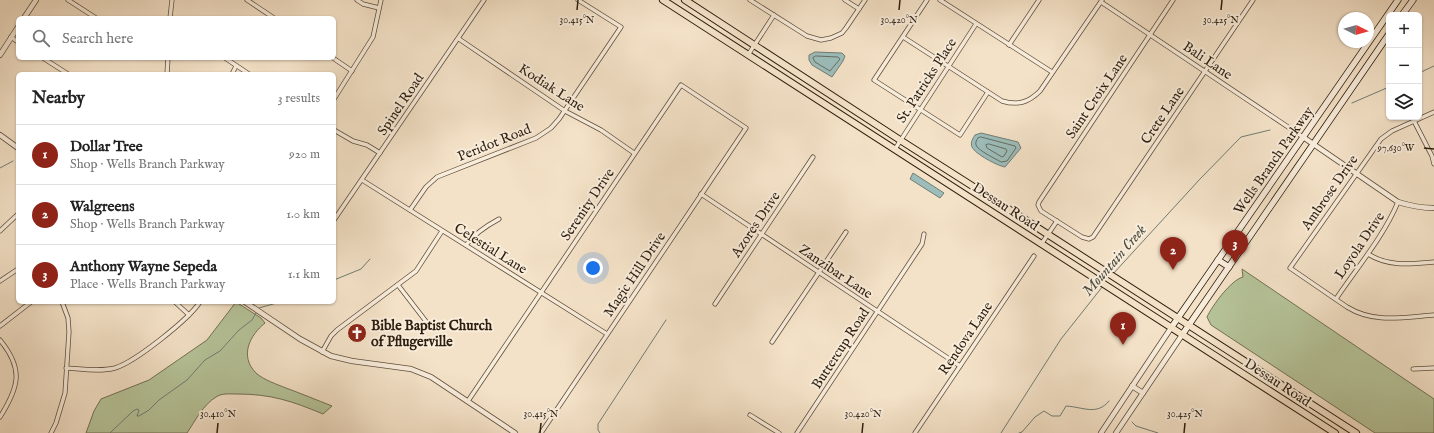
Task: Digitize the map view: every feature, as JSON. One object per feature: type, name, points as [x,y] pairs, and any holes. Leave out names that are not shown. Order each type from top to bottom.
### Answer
[{"type":"main road","name":"Dessau Road","points":[[663,0],[1335,433]]},
{"type":"main road","name":"Dessau Road","points":[[685,0],[1356,433]]},
{"type":"main road","name":"Wells Branch Parkway","points":[[1172,328],[1398,0]]},
{"type":"main road","points":[[1404,12],[1413,0]]},
{"type":"main road","name":"Wells Branch Parkway","points":[[1182,335],[1386,38]]},
{"type":"main road","points":[[1218,260],[1229,268]]},
{"type":"street","points":[[25,16],[36,0]]},
{"type":"street","points":[[68,0],[93,16]]},
{"type":"street","points":[[170,16],[172,0]]},
{"type":"street","points":[[247,0],[271,16]]},
{"type":"street","points":[[357,0],[363,4],[379,8]]},
{"type":"street","points":[[336,96],[373,37],[381,0]]},
{"type":"street","name":"Spinel Road","points":[[336,217],[484,0]]},
{"type":"street","name":"Peridot Road","points":[[410,210],[426,187],[437,176],[536,138],[551,128],[565,111],[621,27],[578,0]]},
{"type":"street","points":[[750,0],[807,36],[816,39],[831,38],[842,33],[865,0]]},
{"type":"street","points":[[845,0],[859,9]]},
{"type":"street","points":[[927,0],[874,80],[960,135],[988,92]]},
{"type":"street","points":[[940,0],[1052,72]]},
{"type":"street","points":[[1010,45],[1038,1],[1033,0]]},
{"type":"street","name":"Saint Croix Lane","points":[[1057,221],[1041,211],[1038,205],[1041,197],[1173,0]]},
{"type":"street","name":"Crete Lane","points":[[1057,221],[1082,237],[1089,239],[1093,237],[1253,0]]},
{"type":"street","points":[[903,36],[988,92],[1007,102],[1023,103],[1040,91],[1101,1]]},
{"type":"street","name":"Bali Lane","points":[[1101,1],[1303,137]]},
{"type":"street","points":[[748,55],[774,16]]},
{"type":"street","name":"St. Patricks Place","points":[[895,149],[976,24]]},
{"type":"street","points":[[0,55],[16,30]]},
{"type":"street","points":[[11,37],[16,41]]},
{"type":"street","name":"Kodiak Lane","points":[[458,38],[565,111],[601,130],[634,153]]},
{"type":"street","points":[[46,60],[65,72]]},
{"type":"street","points":[[167,72],[168,60]]},
{"type":"street","points":[[228,60],[246,72]]},
{"type":"street","points":[[336,60],[352,71]]},
{"type":"street","points":[[233,72],[236,66]]},
{"type":"street","name":"Serenity Drive","points":[[468,401],[681,84],[746,128]]},
{"type":"street","name":"Ambrose Drive","points":[[1336,299],[1290,268],[1381,139],[1392,131],[1434,112]]},
{"type":"street","points":[[1414,121],[1433,156],[1434,164]]},
{"type":"street","name":"Magic Hill Drive","points":[[541,433],[746,128]]},
{"type":"street","points":[[336,131],[353,141],[367,145],[380,153]]},
{"type":"street","points":[[0,135],[16,147]]},
{"type":"street","points":[[1303,137],[1398,202],[1411,206],[1434,208]]},
{"type":"street","name":"Azores Drive","points":[[715,304],[813,157]]},
{"type":"street","name":"Celestial Lane","points":[[362,180],[607,334]]},
{"type":"street","name":"Zanzibar Lane","points":[[701,194],[960,366]]},
{"type":"street","name":"Loyola Drive","points":[[1336,299],[1368,254],[1394,213],[1398,202]]},
{"type":"street","points":[[0,231],[16,216]]},
{"type":"street","points":[[466,245],[481,229],[499,219]]},
{"type":"street","points":[[1042,243],[1057,221]]},
{"type":"street","points":[[322,352],[331,336],[337,330],[416,271],[442,230]]},
{"type":"street","points":[[772,342],[846,232]]},
{"type":"street","name":"Buttercup Road","points":[[797,433],[922,244],[924,234]]},
{"type":"street","points":[[1368,254],[1376,259],[1390,264],[1434,262]]},
{"type":"street","name":"Rendova Lane","points":[[916,433],[1034,256]]},
{"type":"street","points":[[0,281],[16,270]]},
{"type":"street","points":[[398,285],[428,324]]},
{"type":"street","points":[[1336,299],[1356,312],[1375,318],[1434,315]]},
{"type":"street","points":[[0,326],[28,304]]},
{"type":"street","points":[[51,433],[56,423],[64,393],[69,332],[68,318],[63,304]]},
{"type":"street","points":[[177,304],[189,315]]},
{"type":"street","points":[[66,368],[104,370],[126,364],[174,328],[189,315],[198,304]]},
{"type":"street","points":[[248,304],[300,340],[322,352],[341,358],[397,366],[417,371],[440,383],[515,433]]},
{"type":"street","name":"Wells Branch Parkway","points":[[1101,433],[1172,328]]},
{"type":"street","name":"Wells Branch Parkway","points":[[1116,433],[1182,335]]},
{"type":"street","points":[[0,340],[14,360],[16,373],[12,398],[0,417]]},
{"type":"street","points":[[1414,369],[1434,368]]},
{"type":"street","points":[[1132,386],[1143,393]]},
{"type":"street","points":[[750,415],[779,433]]},
{"type":"green space","points":[[1242,269],[1434,399],[1434,433],[1375,433],[1211,325],[1207,317],[1209,312],[1228,288],[1238,279],[1243,277]]},
{"type":"green space","points":[[234,304],[239,304],[261,318],[265,323],[255,333],[248,346],[248,360],[256,373],[266,380],[332,406],[323,414],[281,399],[249,394],[226,394],[218,396],[207,404],[187,433],[86,433],[94,411],[101,399],[149,380],[207,340]]},
{"type":"water","points":[[815,52],[842,53],[845,56],[832,77],[812,65],[809,60],[809,55]]},
{"type":"water","points":[[981,133],[1018,142],[1021,148],[1005,167],[1002,166],[982,156],[972,147],[971,145],[974,136]]},
{"type":"water","points":[[913,173],[944,193],[940,198],[910,179]]},
{"type":"waterway","name":"Mountain Creek","points":[[1422,72],[1434,66]]},
{"type":"waterway","name":"Mountain Creek","points":[[1352,103],[1386,88]]},
{"type":"waterway","name":"Mountain Creek","points":[[1113,274],[1200,179],[1241,137],[1270,130]]},
{"type":"waterway","points":[[0,168],[13,161]]},
{"type":"waterway","points":[[336,279],[361,269],[370,259]]},
{"type":"waterway","name":"Mountain Creek","points":[[1001,433],[1061,339],[1103,286]]},
{"type":"waterway","points":[[259,308],[273,304]]},
{"type":"waterway","points":[[110,433],[133,411],[137,409],[139,410],[137,416],[139,416],[187,380],[205,360],[220,351],[239,330],[252,320],[256,313]]},
{"type":"waterway","points":[[600,433],[598,430],[598,424],[666,320]]},
{"type":"waterway","points":[[1019,433],[1022,432],[1035,417],[1044,411],[1052,416],[1060,416],[1066,406],[1089,410],[1100,408],[1109,401]]},
{"type":"waterway","points":[[1132,422],[1136,426],[1158,433]]},
{"type":"place","name":"Anthony Wayne Sepeda","points":[[1235,263]]},
{"type":"place","name":"Walgreens","points":[[1173,270]]},
{"type":"place","name":"Bible Baptist Church of Pflugerville","points":[[357,333]]},
{"type":"place","name":"Dollar Tree","points":[[1123,345]]}]
